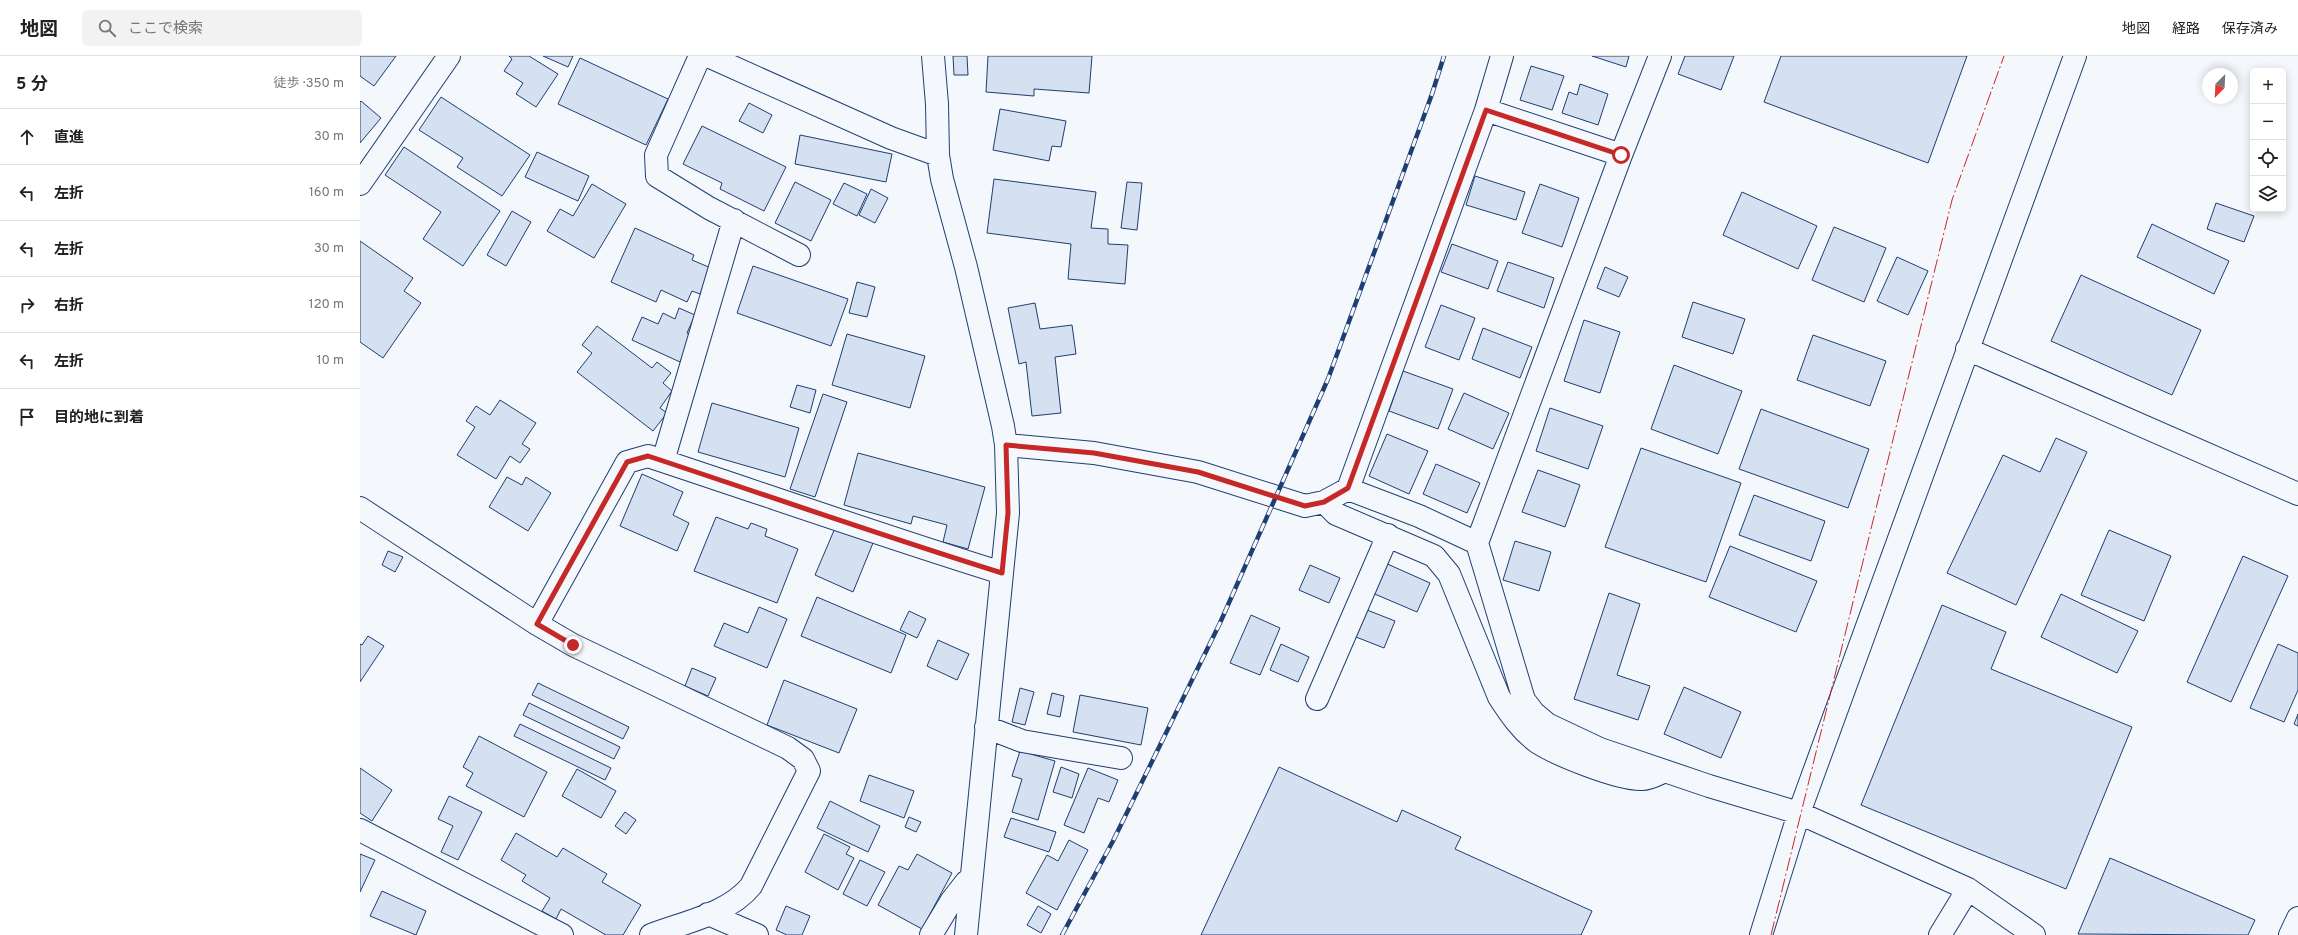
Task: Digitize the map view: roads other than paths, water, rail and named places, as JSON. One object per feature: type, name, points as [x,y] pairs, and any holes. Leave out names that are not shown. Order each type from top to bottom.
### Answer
[{"type":"street","points":[[360,184],[449,56]]},
{"type":"street","points":[[700,56],[656,155],[657,176],[799,255]]},
{"type":"street","points":[[708,56],[890,138],[938,155]]},
{"type":"street","points":[[933,56],[937,104],[938,155],[942,179],[966,267],[1000,410],[1006,445],[1008,513],[966,935]]},
{"type":"street","points":[[1006,445],[1094,453],[1154,463],[1198,472],[1305,506],[1324,502],[1348,488],[1486,110],[1502,56]]},
{"type":"street","points":[[1660,56],[1621,155],[1477,543],[1524,700],[1534,713],[1547,724],[1576,739],[1665,771],[1799,813],[1968,889],[2034,935]]},
{"type":"street","points":[[1761,935],[1799,813],[2074,56]]},
{"type":"street","points":[[1486,110],[1621,155]]},
{"type":"street","points":[[663,461],[734,220]]},
{"type":"street","points":[[1968,349],[2298,494]]},
{"type":"street","points":[[537,624],[627,462],[648,456],[823,514],[884,536],[1002,573]]},
{"type":"street","points":[[1348,488],[1419,516],[1477,543]]},
{"type":"street","points":[[1324,502],[1336,514],[1434,556],[1449,574],[1499,698],[1510,714],[1530,735],[1560,754],[1631,778],[1643,779],[1665,771]]},
{"type":"street","points":[[360,508],[537,624],[573,645],[788,748],[802,759],[809,771],[751,886],[742,898],[725,908],[651,935]]},
{"type":"street","points":[[1317,698],[1388,535]]},
{"type":"street","points":[[986,727],[1022,741],[1121,758]]},
{"type":"street","points":[[360,830],[562,935]]},
{"type":"street","points":[[931,935],[957,891],[966,882],[971,882]]},
{"type":"street","points":[[1940,935],[1968,889]]},
{"type":"street","points":[[708,914],[757,935]]},
{"type":"street","points":[[2290,935],[2298,918]]},
{"type":"railway","points":[[1062,935],[1113,841],[1220,623],[1328,379],[1432,94],[1444,56]]}]
